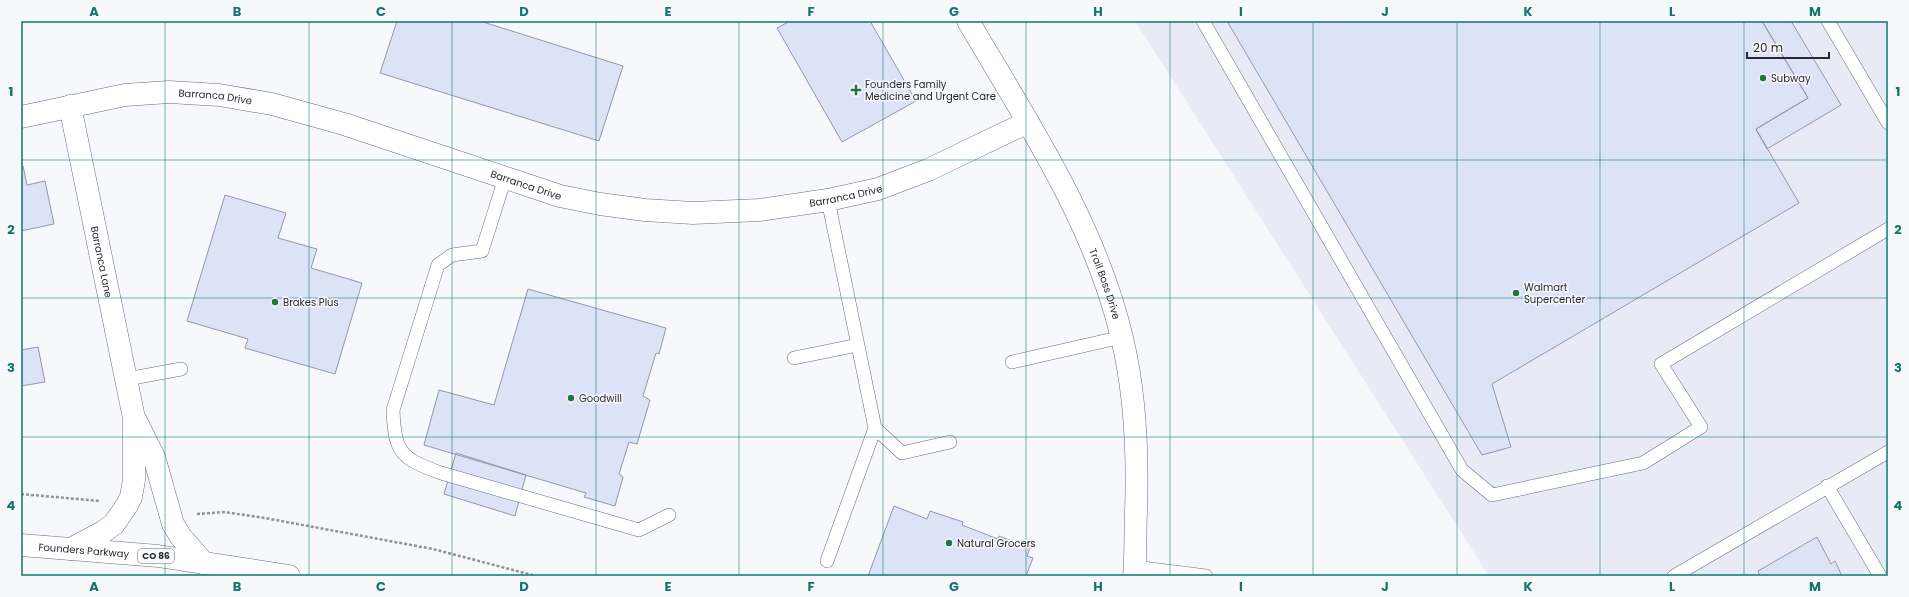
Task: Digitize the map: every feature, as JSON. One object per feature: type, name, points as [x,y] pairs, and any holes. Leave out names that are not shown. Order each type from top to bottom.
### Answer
[{"type":"main road","name":"Trail Boss Drive","points":[[968,21],[1028,122],[1080,220],[1099,264],[1122,337],[1127,359],[1137,442],[1134,572]]},
{"type":"main road","name":"Barranca Drive","points":[[21,117],[125,95],[169,92],[219,95],[272,104],[344,124],[560,196],[600,204],[645,210],[692,213],[759,210],[828,200],[878,189],[928,170],[1028,122]]},
{"type":"main road","name":"Barranca Lane","points":[[70,106],[134,418],[134,480],[131,497],[114,524],[103,532],[71,549]]},
{"type":"main road","name":"Barranca Lane","points":[[134,418],[154,457],[173,524],[181,537],[204,563]]},
{"type":"main road","name":"Founders Parkway","points":[[21,545],[158,556],[289,576]]},
{"type":"lane","points":[[1203,21],[1462,470],[1492,495],[1643,463],[1701,427],[1661,364],[1888,229]]},
{"type":"lane","points":[[1828,21],[1888,123]]},
{"type":"lane","points":[[505,178],[482,251],[452,254],[438,265],[393,410],[394,434],[399,450],[417,464],[440,473],[639,530],[669,515]]},
{"type":"lane","points":[[827,561],[875,428],[828,200]]},
{"type":"lane","points":[[1012,362],[1122,337]]},
{"type":"lane","points":[[794,358],[858,345]]},
{"type":"lane","points":[[126,379],[180,369]]},
{"type":"lane","points":[[875,428],[902,452],[950,442]]},
{"type":"lane","points":[[1674,576],[1888,452]]},
{"type":"lane","points":[[1827,486],[1880,576]]},
{"type":"lane","points":[[1134,572],[1206,576]]},
{"type":"path","points":[[21,494],[102,501]]},
{"type":"path","points":[[192,514],[224,512],[265,518],[433,549],[536,576]]},
{"type":"shaded area","points":[[1135,21],[1888,21],[1888,576],[1489,576]]},
{"type":"building","points":[[397,21],[480,21],[623,66],[599,141],[380,73]]},
{"type":"building","points":[[790,21],[870,21],[916,101],[842,142],[777,28]]},
{"type":"building","name":"Walmart Supercenter","points":[[1227,21],[1762,21],[1808,98],[1756,129],[1799,203],[1492,384],[1511,447],[1482,455]]},
{"type":"building","points":[[1762,21],[1791,21],[1841,105],[1767,149],[1756,129],[1808,98]]},
{"type":"building","points":[[23,166],[27,185],[45,181],[54,224],[21,231],[21,167]]},
{"type":"building","name":"Brakes Plus","points":[[225,195],[286,213],[278,238],[317,249],[311,268],[362,283],[335,374],[245,348],[248,339],[187,321]]},
{"type":"building","name":"Goodwill","points":[[528,289],[666,328],[659,354],[656,353],[643,396],[650,400],[637,444],[629,442],[619,474],[623,477],[615,506],[584,497],[586,493],[424,445],[439,390],[494,405]]},
{"type":"building","points":[[38,347],[45,382],[21,386],[21,350]]},
{"type":"building","points":[[456,453],[526,475],[515,516],[444,494]]},
{"type":"building","name":"Natural Grocers","points":[[894,506],[927,519],[930,511],[963,522],[962,525],[998,539],[999,536],[1030,548],[1027,556],[1033,558],[1026,576],[868,576]]},
{"type":"building","points":[[1817,537],[1831,564],[1835,561],[1842,576],[1760,576],[1758,571]]},
{"type":"place","name":"Subway","points":[[1763,78]]},
{"type":"place","name":"Founders Family Medicine and Urgent Care","points":[[856,90]]},
{"type":"place","name":"Walmart Supercenter","points":[[1516,293]]},
{"type":"place","name":"Brakes Plus","points":[[275,302]]},
{"type":"place","name":"Goodwill","points":[[571,398]]},
{"type":"place","name":"Natural Grocers","points":[[949,543]]}]
